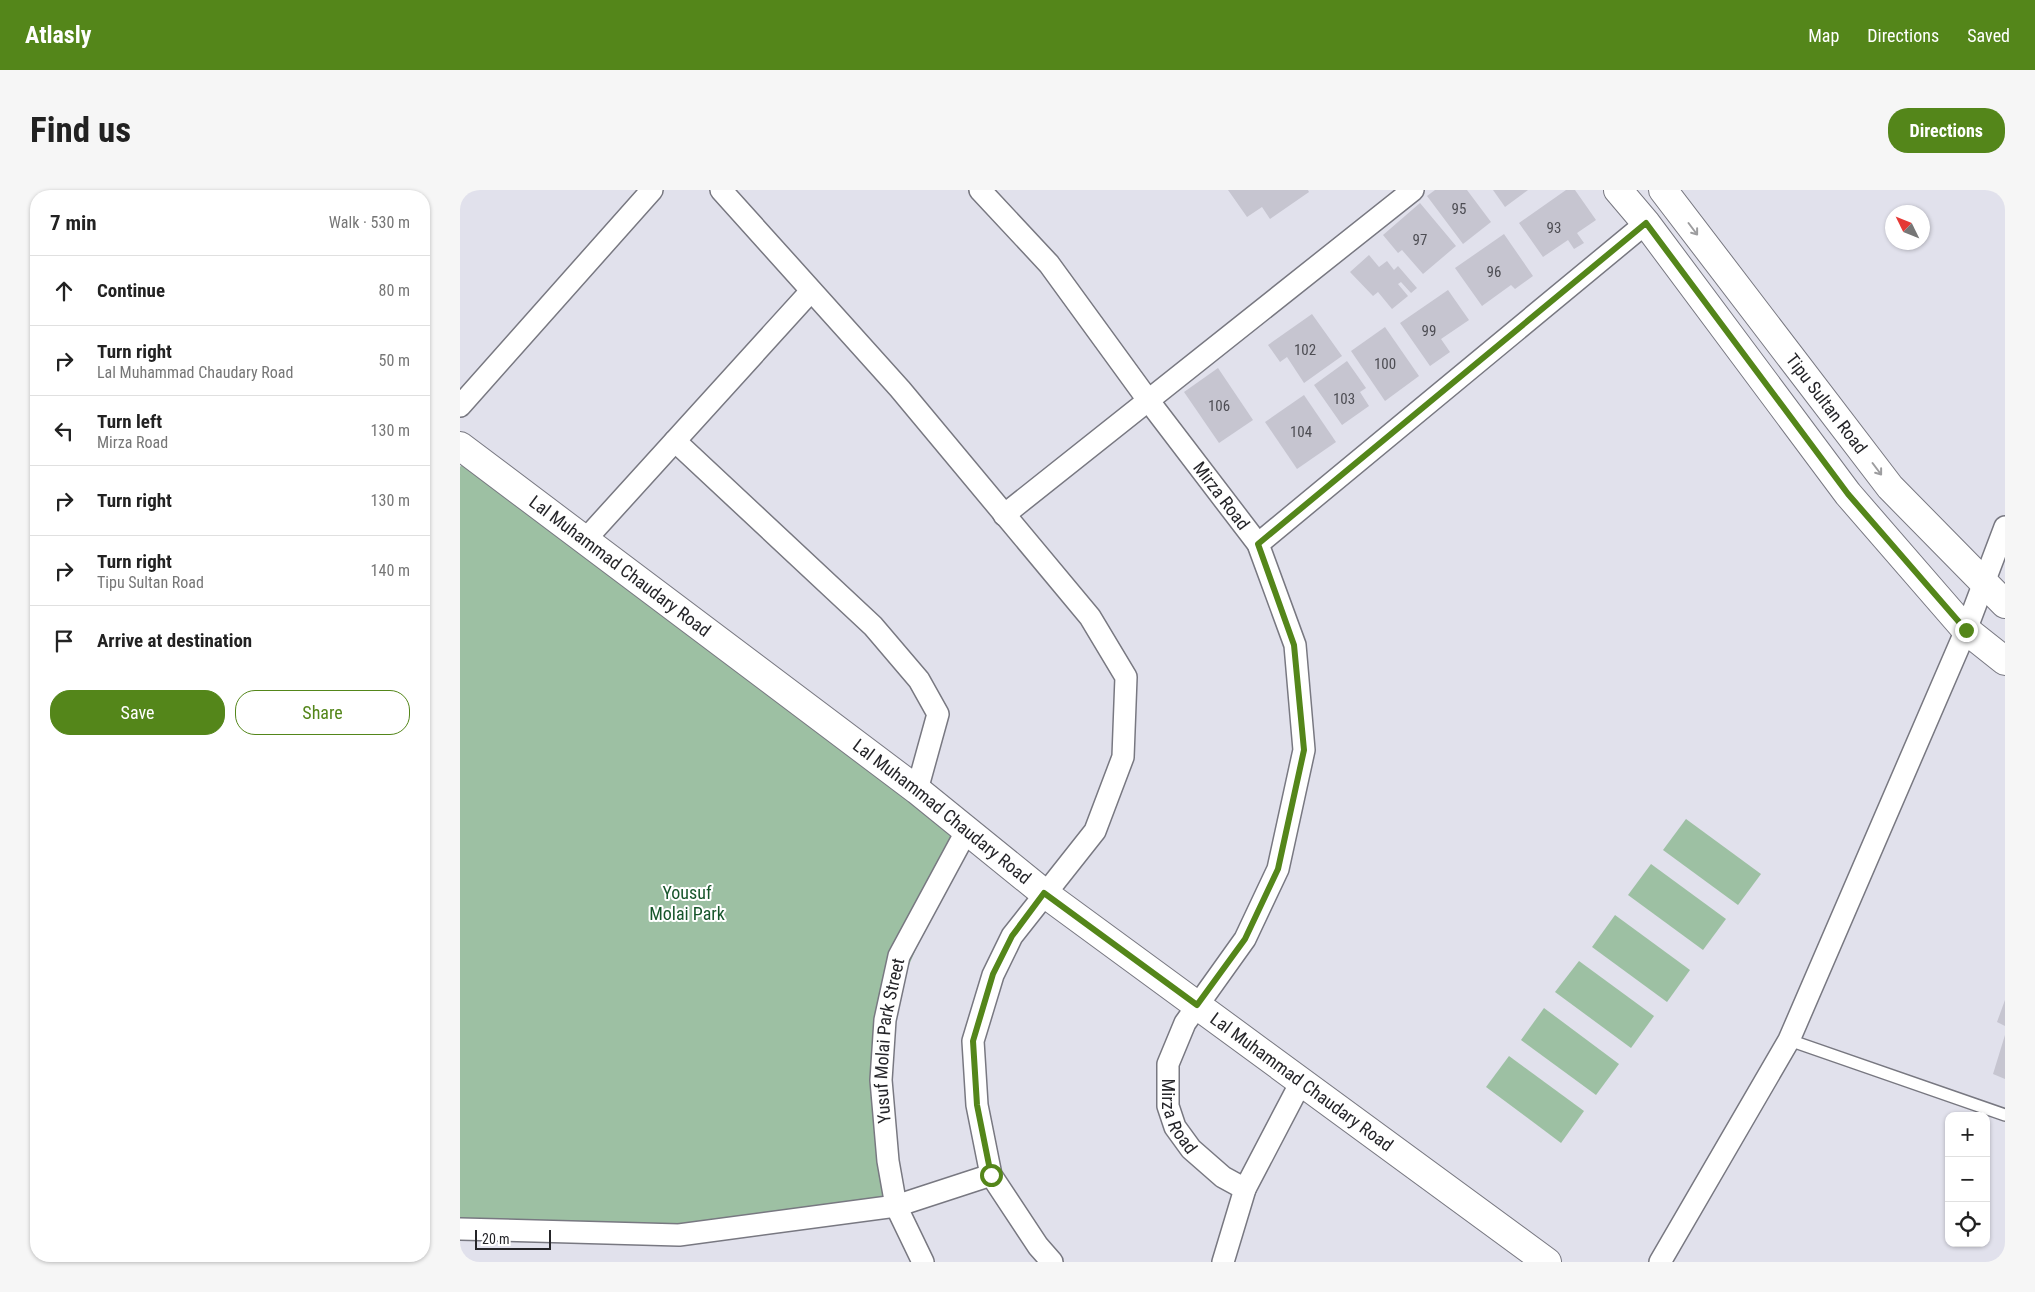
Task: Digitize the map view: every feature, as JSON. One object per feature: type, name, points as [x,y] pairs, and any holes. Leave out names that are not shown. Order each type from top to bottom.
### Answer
[{"type":"street","points":[[460,406],[652,190]]},
{"type":"street","points":[[721,190],[900,389],[1090,617],[1126,677],[1123,757],[1095,831],[1044,893],[1012,936],[993,974],[973,1041],[977,1105],[991,1175],[1038,1246],[1052,1262]]},
{"type":"street","name":"Mirza Road","points":[[980,190],[1049,264],[1148,400],[1258,544],[1294,645],[1304,750],[1278,869],[1245,939],[1185,1023],[1168,1064],[1168,1106],[1175,1127],[1191,1149],[1223,1177],[1245,1189]]},
{"type":"street","points":[[1004,514],[1413,190]]},
{"type":"street","name":"Tipu Sultan Road","points":[[1618,190],[1646,223],[1848,494],[1966,630],[2005,662]]},
{"type":"street","name":"Tipu Sultan Road","points":[[1664,190],[1890,487],[2005,604]]},
{"type":"street","points":[[1258,544],[1646,223]]},
{"type":"street","points":[[585,540],[812,291]]},
{"type":"street","points":[[675,441],[873,626],[919,680],[938,714],[917,790]]},
{"type":"street","name":"Lal Muhammad Chaudary Road","points":[[460,446],[917,790],[1044,893],[1547,1262]]},
{"type":"street","points":[[1660,1262],[1789,1040],[1966,630],[2005,527]]},
{"type":"street","name":"Yusuf Molai Park Street","points":[[923,1262],[896,1206],[888,1161],[881,1080],[884,1020],[899,956],[967,830]]},
{"type":"street","points":[[1223,1262],[1245,1189],[1301,1082]]},
{"type":"street","points":[[460,1229],[678,1235],[896,1206],[991,1175]]},
{"type":"lane","points":[[1789,1040],[2005,1115]]},
{"type":"green space","name":"Yousuf Molai Park","points":[[470,454],[967,832],[885,1020],[896,1206],[679,1235],[460,1229],[460,467]]},
{"type":"green space","points":[[1686,819],[1761,874],[1738,905],[1663,850]]},
{"type":"green space","points":[[1651,864],[1726,919],[1703,950],[1628,895]]},
{"type":"green space","points":[[1615,915],[1690,970],[1667,1002],[1592,947]]},
{"type":"green space","points":[[1579,961],[1654,1016],[1631,1048],[1555,992]]},
{"type":"green space","points":[[1544,1008],[1619,1064],[1596,1095],[1521,1040]]},
{"type":"green space","points":[[1509,1056],[1584,1111],[1561,1143],[1486,1087]]},
{"type":"building","points":[[1228,190],[1308,190],[1309,192],[1270,219],[1262,207],[1247,217]]},
{"type":"building","points":[[1435,190],[1467,190],[1491,222],[1463,244],[1427,196]]},
{"type":"building","points":[[1493,190],[1528,190],[1505,207]]},
{"type":"building","points":[[1566,190],[1575,190],[1596,220],[1577,233],[1584,243],[1574,249],[1568,240],[1543,257],[1519,223]]},
{"type":"building","points":[[1420,203],[1456,246],[1423,274],[1402,250],[1398,253],[1383,235]]},
{"type":"building","points":[[1504,234],[1533,276],[1515,289],[1511,285],[1482,306],[1455,268]]},
{"type":"building","points":[[1369,255],[1379,267],[1387,261],[1394,270],[1398,266],[1417,288],[1411,293],[1401,282],[1398,284],[1408,296],[1392,309],[1378,292],[1373,296],[1350,272]]},
{"type":"building","points":[[1448,290],[1469,320],[1441,339],[1450,352],[1430,366],[1400,323]]},
{"type":"building","points":[[1312,314],[1342,356],[1304,383],[1287,357],[1280,362],[1268,345]]},
{"type":"building","points":[[1385,327],[1419,376],[1385,401],[1351,351]]},
{"type":"building","points":[[1347,361],[1366,388],[1360,392],[1369,406],[1342,425],[1314,385]]},
{"type":"building","points":[[1218,368],[1253,420],[1219,443],[1184,392]]},
{"type":"building","points":[[1304,395],[1336,442],[1297,469],[1265,422]]},
{"type":"building","points":[[2005,1000],[2005,1026],[1997,1022]]},
{"type":"building","points":[[2005,1035],[2005,1079],[1993,1074]]},
{"type":"route","points":[[991,1175],[977,1105],[973,1041],[993,974],[1012,936],[1044,893],[1197,1005],[1245,939],[1278,869],[1304,750],[1294,645],[1258,544],[1646,223],[1848,494],[1966,630]]}]
